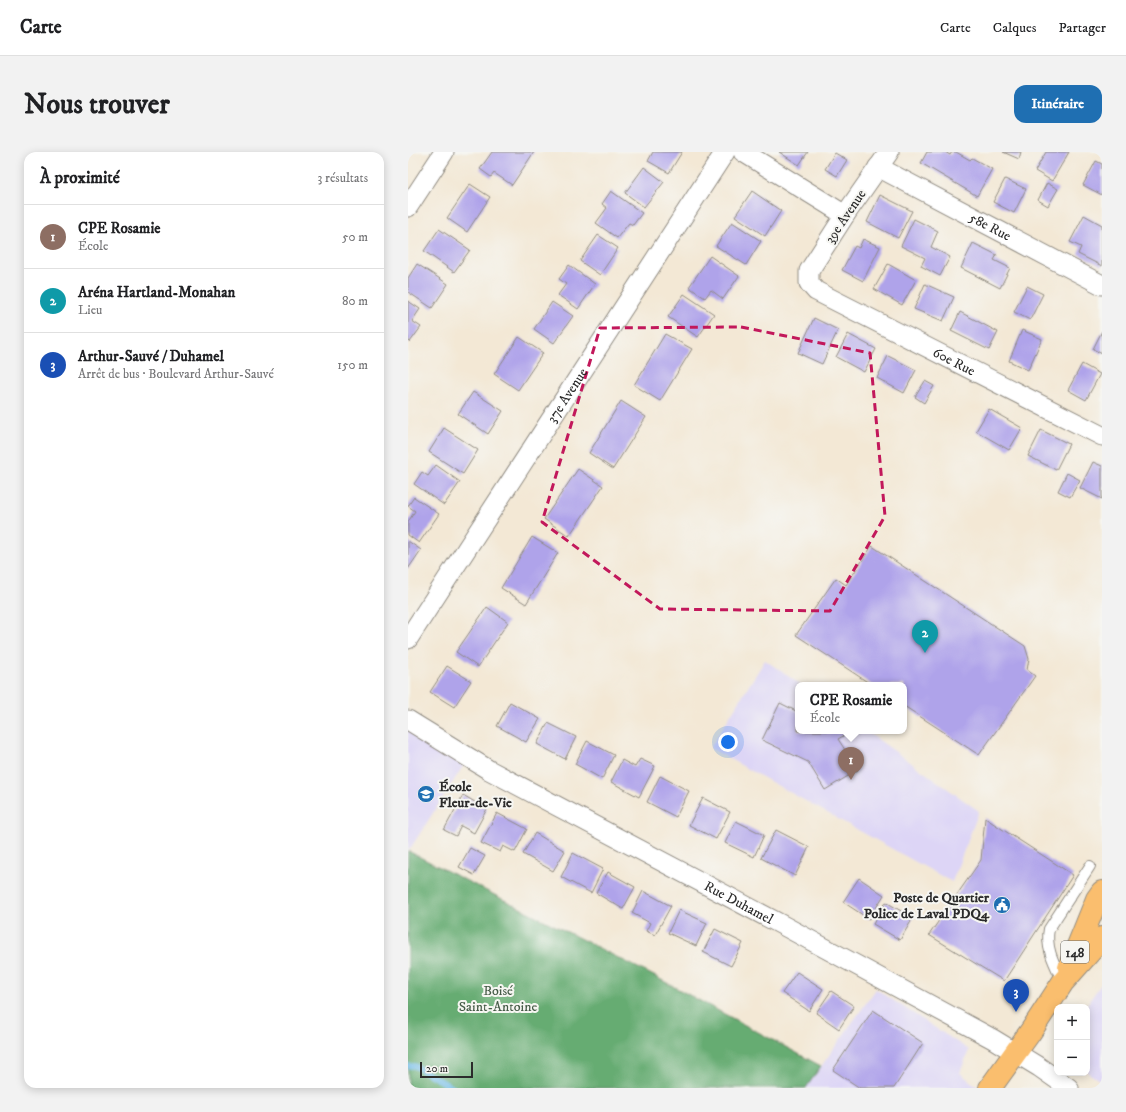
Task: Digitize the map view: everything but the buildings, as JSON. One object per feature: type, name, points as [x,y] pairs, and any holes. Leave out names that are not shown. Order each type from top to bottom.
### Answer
[{"type":"main road","name":"148","points":[[1063,982],[1097,899],[1102,892]]},
{"type":"main road","name":"148","points":[[993,1087],[1063,982],[1102,938]]},
{"type":"street","points":[[408,207],[444,152]]},
{"type":"street","name":"37e Avenue","points":[[408,639],[725,152]]},
{"type":"street","points":[[743,152],[845,215]]},
{"type":"street","name":"39e Avenue","points":[[809,283],[810,271],[845,215],[883,160]]},
{"type":"street","name":"58e Rue","points":[[883,160],[1102,285]]},
{"type":"street","name":"60e Rue","points":[[809,283],[816,291],[1102,436]]},
{"type":"street","name":"Rue Duhamel","points":[[408,720],[489,770],[1016,1052],[1069,1088]]},
{"type":"lane","points":[[1063,982],[1048,946],[1049,929],[1090,866]]},
{"type":"highlighted area","points":[[741,327],[870,353],[885,516],[830,611],[660,609],[542,522],[600,328]]},
{"type":"shaded area","points":[[765,660],[797,682],[795,682],[795,734],[870,734],[979,811],[952,882],[710,748]]},
{"type":"shaded area","name":"École Fleur-de-Vie","points":[[408,717],[469,757],[408,852]]},
{"type":"shaded area","points":[[1102,983],[1102,1082],[1090,1074],[1090,1004],[1087,1004]]},
{"type":"shaded area","points":[[876,989],[969,1050],[960,1073],[979,1088],[806,1088]]},
{"type":"green space","name":"Boisé Saint-Antoine","points":[[408,851],[654,976],[821,1066],[806,1088],[408,1088]]},
{"type":"waterway","points":[[408,1066],[415,1066],[453,1088]]},
{"type":"place","name":"Aréna Hartland-Monahan","points":[[925,653]]},
{"type":"place","name":"CPE Rosamie","points":[[851,780]]},
{"type":"place","name":"École Fleur-de-Vie","points":[[426,794]]},
{"type":"place","name":"Poste de Quartier Police de Laval PDQ4","points":[[1002,905]]},
{"type":"place","name":"Arthur-Sauvé / Duhamel","points":[[1016,1012]]}]
